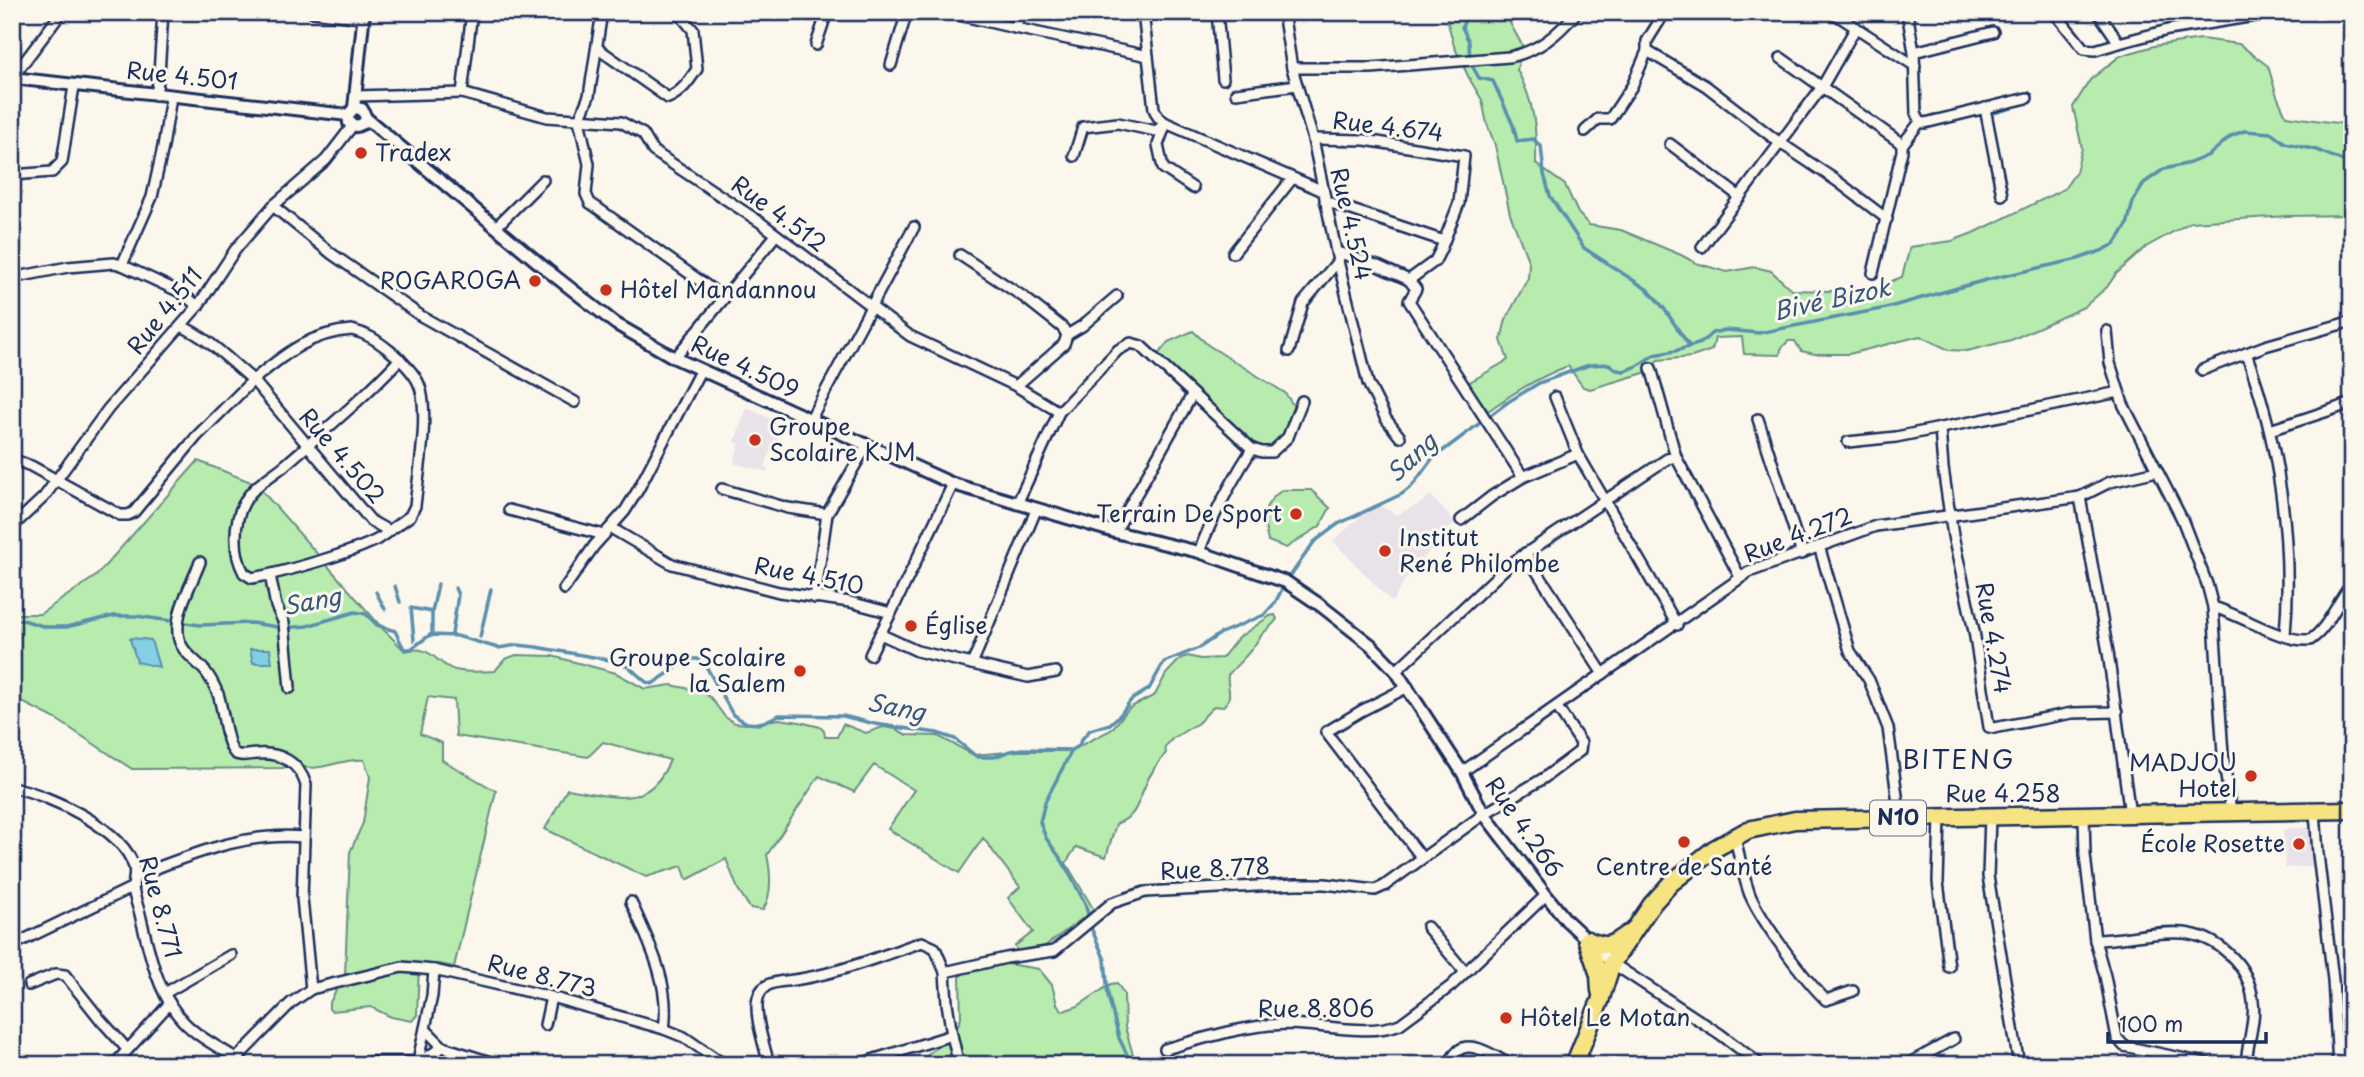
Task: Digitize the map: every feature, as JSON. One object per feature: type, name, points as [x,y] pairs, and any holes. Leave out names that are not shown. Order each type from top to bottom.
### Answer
[{"type":"highway","name":"Rue 4.258","points":[[1574,1065],[1612,963],[1652,904],[1671,883],[1714,849],[1748,830],[1795,820],[2352,810]]},
{"type":"highway","points":[[1587,940],[1610,946],[1633,931]]},
{"type":"highway","points":[[1587,940],[1598,975],[1600,1001]]},
{"type":"street","points":[[12,78],[62,12]]},
{"type":"street","points":[[156,95],[163,12]]},
{"type":"street","points":[[313,12],[363,15],[352,116]]},
{"type":"street","points":[[462,93],[472,12]]},
{"type":"street","points":[[603,12],[589,96],[579,120],[589,164],[586,187],[590,203],[724,298]]},
{"type":"street","points":[[597,48],[668,97],[673,95],[684,88],[697,69],[693,30],[678,12]]},
{"type":"street","points":[[816,45],[827,12]]},
{"type":"street","points":[[891,65],[907,12]]},
{"type":"street","points":[[946,12],[1148,56]]},
{"type":"street","points":[[1015,28],[1021,12]]},
{"type":"street","points":[[1143,12],[1154,109],[1158,117],[1166,123],[1323,191]]},
{"type":"street","points":[[1217,12],[1223,79]]},
{"type":"street","name":"Rue 4.524","points":[[1283,12],[1292,68],[1313,139],[1338,261],[1370,389],[1385,419],[1399,437]]},
{"type":"street","points":[[1292,68],[1371,68],[1523,55],[1548,43],[1577,12]]},
{"type":"street","points":[[1585,131],[1598,119],[1611,119],[1632,86],[1647,51],[1647,41],[1665,12]]},
{"type":"street","points":[[1832,12],[1915,66]]},
{"type":"street","points":[[1907,12],[1914,52],[1916,113],[1920,122]]},
{"type":"street","points":[[2054,12],[2079,45],[2089,51],[2168,30],[2280,12]]},
{"type":"street","points":[[2098,12],[2119,43]]},
{"type":"street","points":[[1702,247],[1822,87],[1855,29]]},
{"type":"street","points":[[1914,52],[1993,32]]},
{"type":"street","points":[[1647,51],[1706,86],[1887,219]]},
{"type":"street","points":[[1781,58],[1902,145]]},
{"type":"street","name":"Rue 4.501","points":[[12,78],[352,116]]},
{"type":"street","points":[[1236,93],[1297,85]]},
{"type":"street","points":[[12,175],[52,172],[62,162],[74,86]]},
{"type":"street","name":"Rue 4.512","points":[[356,96],[462,93],[547,117],[621,122],[637,129],[653,151],[760,222],[910,336],[1016,386],[1059,412]]},
{"type":"street","points":[[122,265],[152,197],[171,97]]},
{"type":"street","points":[[1920,122],[2026,98]]},
{"type":"street","points":[[1986,108],[2002,195]]},
{"type":"street","name":"Rue 4.509","points":[[352,116],[362,109],[366,118],[616,324],[700,371],[953,484],[1017,505],[1199,552],[1286,582]]},
{"type":"street","name":"Rue 4.511","points":[[12,527],[31,511],[56,482],[108,409],[198,306],[235,250],[273,206],[326,160],[352,116]]},
{"type":"street","points":[[1873,274],[1902,145],[1920,122]]},
{"type":"street","points":[[1074,156],[1083,127],[1118,123],[1156,131],[1166,123]]},
{"type":"street","points":[[1166,123],[1158,145],[1163,168],[1193,188]]},
{"type":"street","name":"Rue 4.674","points":[[1313,139],[1365,140],[1464,156],[1459,203],[1444,241],[1435,261],[1409,280]]},
{"type":"street","points":[[1670,144],[1740,197]]},
{"type":"street","points":[[1233,253],[1292,179]]},
{"type":"street","points":[[496,227],[542,180]]},
{"type":"street","points":[[1325,201],[1444,241]]},
{"type":"street","points":[[273,206],[332,254],[421,316],[575,402]]},
{"type":"street","points":[[810,420],[914,227]]},
{"type":"street","points":[[675,358],[776,235]]},
{"type":"street","points":[[1289,351],[1303,303],[1338,261],[1340,253],[1409,280],[1416,289],[1409,301],[1524,477]]},
{"type":"street","points":[[960,255],[1025,298],[1063,328],[1067,335]]},
{"type":"street","points":[[12,278],[99,263],[122,265],[180,292],[198,306]]},
{"type":"street","points":[[1016,386],[1064,344],[1067,335],[1082,326],[1117,296]]},
{"type":"street","points":[[2202,370],[2246,353],[2352,321]]},
{"type":"street","name":"Rue 4.502","points":[[12,459],[31,466],[120,515],[128,515],[134,512],[197,436],[253,380],[286,353],[318,336],[352,330],[370,335],[400,359],[418,382],[424,413],[415,506],[410,516],[389,531],[371,521],[253,380],[195,332],[181,326]]},
{"type":"street","points":[[2107,331],[2110,363],[2119,392],[2182,519],[2207,583],[2213,607],[2222,754],[2231,812]]},
{"type":"street","points":[[1017,505],[1059,412],[1118,350],[1131,343],[1141,346],[1252,449],[1262,453],[1272,452],[1288,437],[1303,401]]},
{"type":"street","points":[[2246,353],[2270,430],[2283,510],[2288,565],[2285,635]]},
{"type":"street","points":[[389,531],[386,536],[369,543],[270,575],[252,578],[244,573],[240,566],[236,533],[245,500],[256,487],[286,465],[306,444],[374,387],[400,359]]},
{"type":"street","points":[[1651,368],[1675,457],[1740,577]]},
{"type":"street","points":[[565,589],[576,570],[625,512],[700,371]]},
{"type":"street","points":[[1848,442],[1940,428],[2119,392]]},
{"type":"street","points":[[1115,532],[1192,395]]},
{"type":"street","points":[[1555,397],[1578,454],[1676,625]]},
{"type":"street","points":[[2270,430],[2352,403]]},
{"type":"street","points":[[1758,419],[1802,554]]},
{"type":"street","name":"Rue 4.274","points":[[1940,428],[1950,516],[1974,631],[1989,727],[2072,713],[2117,712]]},
{"type":"street","points":[[815,598],[827,514],[867,445]]},
{"type":"street","points":[[1199,552],[1211,520],[1252,449]]},
{"type":"street","points":[[1461,520],[1492,496],[1524,477],[1578,454]]},
{"type":"street","points":[[1395,671],[1491,580],[1525,554],[1667,459],[1675,457]]},
{"type":"street","name":"Rue 4.272","points":[[1462,772],[1676,625],[1740,577],[1760,567],[1876,526],[2080,497],[2110,482],[2157,471]]},
{"type":"street","points":[[891,613],[953,484]]},
{"type":"street","points":[[723,489],[788,508],[827,514]]},
{"type":"street","points":[[2080,497],[2117,712],[2130,815]]},
{"type":"street","name":"Rue 4.510","points":[[509,510],[607,532],[672,564],[779,592],[850,602],[891,613],[870,655]]},
{"type":"street","points":[[972,664],[1036,510]]},
{"type":"street","points":[[1819,546],[1850,651],[1869,680],[1888,728],[1900,818]]},
{"type":"street","points":[[1525,554],[1603,674]]},
{"type":"street","points":[[200,562],[180,615],[180,644],[205,671],[217,691],[228,744],[233,753],[238,756],[260,753],[276,755],[296,765],[303,773],[306,785],[302,898],[311,989],[291,1003],[237,1058]]},
{"type":"street","points":[[270,575],[276,606],[285,623],[290,688]]},
{"type":"street","name":"Rue 4.266","points":[[1286,582],[1371,645],[1395,671],[1462,772],[1484,814],[1546,895],[1587,940],[1612,963],[1720,1034],[1760,1065]]},
{"type":"street","points":[[2213,607],[2305,641],[2315,638],[2352,584]]},
{"type":"street","points":[[880,635],[917,651],[1028,677],[1056,672]]},
{"type":"street","points":[[1408,687],[1326,732],[1422,858]]},
{"type":"street","name":"Rue 8.778","points":[[945,972],[1006,958],[1054,951],[1112,903],[1139,893],[1296,884],[1325,884],[1375,890],[1484,814],[1544,778],[1580,751],[1581,743],[1557,707]]},
{"type":"street","name":"Rue 8.771","points":[[12,787],[34,793],[70,809],[120,842],[130,857],[135,876],[133,887],[148,950],[170,1003],[187,1025],[202,1038],[246,1065]]},
{"type":"street","points":[[2315,811],[2333,980],[2338,1065]]},
{"type":"street","points":[[1990,816],[1988,876],[2019,1065]]},
{"type":"street","points":[[2084,816],[2085,855],[2095,940],[2120,1043],[2136,1049],[2214,1065]]},
{"type":"street","points":[[1940,817],[1938,882],[1949,967]]},
{"type":"street","points":[[135,876],[258,836],[304,837]]},
{"type":"street","points":[[1735,837],[1751,895],[1765,922],[1800,968],[1826,1000],[1853,990]]},
{"type":"street","points":[[15,944],[133,887]]},
{"type":"street","name":"Rue 8.806","points":[[1165,1049],[1253,1026],[1286,1024],[1372,1029],[1400,1024],[1465,972],[1546,895]]},
{"type":"street","points":[[631,902],[655,956],[662,981],[666,1007],[664,1029]]},
{"type":"street","points":[[1427,927],[1465,972]]},
{"type":"street","points":[[2095,940],[2170,932],[2201,936],[2217,943],[2241,968],[2253,1000],[2246,1065]]},
{"type":"street","points":[[769,1065],[757,1010],[759,993],[764,987],[774,982],[806,979],[849,967],[922,942],[934,948],[945,972],[947,1003],[959,1065]]},
{"type":"street","points":[[165,993],[232,955]]},
{"type":"street","name":"Rue 8.773","points":[[311,989],[402,967],[434,970],[551,997],[664,1029],[684,1037],[725,1065]]},
{"type":"street","points":[[418,1063],[432,996],[434,970]]},
{"type":"street","points":[[29,985],[56,974],[65,975],[127,1049]]},
{"type":"street","points":[[545,1025],[551,997]]},
{"type":"street","points":[[114,1065],[170,1003]]},
{"type":"street","points":[[425,1029],[443,1047],[500,1065]]},
{"type":"street","points":[[856,1065],[952,1035]]},
{"type":"street","points":[[1906,1065],[1954,1040]]},
{"type":"street","points":[[357,1065],[418,1063],[443,1047]]},
{"type":"street","points":[[1448,1065],[1456,1052],[1467,1047],[1476,1048],[1511,1065]]},
{"type":"shaded area","name":"Groupe Scolaire KJM","points":[[747,408],[783,424],[768,457],[765,467],[768,468],[767,472],[734,463],[739,444],[735,441]]},
{"type":"shaded area","name":"Institut René Philombe","points":[[1430,495],[1455,522],[1407,577],[1392,602],[1333,541],[1376,503],[1396,515],[1421,503]]},
{"type":"shaded area","name":"École Rosette","points":[[2311,827],[2316,866],[2285,868],[2283,829]]},
{"type":"green space","points":[[1445,12],[1504,12],[1522,45],[1517,70],[1533,115],[1536,164],[1565,185],[1578,213],[1589,225],[1621,230],[1696,263],[1727,272],[1755,267],[1771,271],[1792,290],[1864,292],[1902,277],[1910,247],[1952,241],[2064,189],[2076,172],[2082,148],[2073,107],[2090,80],[2120,56],[2154,46],[2201,39],[2239,44],[2268,66],[2286,116],[2352,125],[2352,215],[2191,222],[2146,247],[2084,307],[2011,340],[1967,351],[1949,350],[1920,336],[1849,354],[1815,354],[1801,351],[1795,341],[1788,341],[1781,349],[1780,355],[1744,354],[1742,337],[1715,338],[1712,350],[1692,357],[1658,360],[1644,373],[1590,389],[1583,387],[1568,366],[1526,386],[1488,411],[1468,383],[1508,360],[1501,340],[1506,319],[1528,278],[1529,263],[1510,214],[1482,100],[1454,46]]},
{"type":"green space","points":[[1193,331],[1208,345],[1285,393],[1295,408],[1287,428],[1275,445],[1263,448],[1245,436],[1158,355],[1168,342]]},
{"type":"green space","points":[[198,461],[256,484],[405,651],[421,650],[448,667],[470,672],[495,671],[505,659],[516,655],[552,656],[616,673],[645,689],[671,685],[700,691],[711,698],[725,717],[735,723],[748,724],[779,719],[800,722],[820,727],[825,737],[837,737],[843,724],[866,733],[883,727],[896,729],[907,735],[938,736],[974,755],[1018,751],[1070,751],[1111,730],[1129,708],[1155,695],[1166,674],[1181,658],[1222,658],[1238,638],[1270,616],[1275,615],[1277,619],[1228,675],[1229,696],[1226,703],[1222,707],[1214,706],[1198,723],[1172,739],[1165,747],[1166,753],[1149,777],[1135,809],[1129,817],[1116,824],[1106,857],[1076,847],[1066,863],[1094,910],[1045,946],[1018,953],[1015,946],[1033,932],[1008,898],[1020,887],[983,838],[959,873],[888,829],[914,790],[874,765],[854,792],[819,776],[767,855],[770,883],[763,910],[750,908],[738,889],[726,859],[687,880],[682,866],[646,877],[545,829],[567,789],[614,797],[640,794],[661,776],[670,760],[603,742],[588,757],[456,736],[454,700],[428,697],[420,734],[442,743],[442,760],[496,791],[454,967],[440,964],[419,966],[417,1015],[412,1021],[391,1017],[371,1007],[332,1011],[329,1004],[345,974],[350,852],[363,823],[370,777],[364,760],[310,768],[302,767],[297,762],[283,768],[132,769],[56,719],[12,697],[12,614],[40,614],[96,576]]},
{"type":"green space","name":"Terrain De Sport","points":[[1282,490],[1311,490],[1330,508],[1320,526],[1286,548],[1268,541],[1264,518],[1270,501]]},
{"type":"green space","points":[[1001,963],[1039,969],[1052,985],[1057,1004],[1063,1011],[1078,1006],[1111,984],[1117,983],[1124,994],[1125,1027],[1136,1065],[928,1065],[928,1054],[954,1035],[961,1018],[960,977],[968,967]]},
{"type":"water","points":[[130,639],[151,640],[159,667],[137,662]]},
{"type":"water","points":[[250,649],[270,649],[272,663],[253,663]]},
{"type":"waterway","name":"Bivé Bizok","points":[[1468,12],[1462,27],[1469,42],[1470,62],[1479,78],[1493,81],[1513,125],[1517,141],[1533,139],[1541,146],[1550,196],[1584,248],[1648,290],[1690,347]]},
{"type":"waterway","points":[[1994,113],[2012,108]]},
{"type":"waterway","name":"Sang","points":[[12,620],[23,620],[46,627],[66,627],[114,616],[136,616],[200,625],[251,623],[285,628],[307,626],[355,612],[366,614],[377,625],[395,631],[404,649],[411,649],[430,635],[457,636],[498,648],[518,645],[536,647],[616,661],[652,684],[690,659],[698,659],[707,668],[733,715],[747,723],[759,724],[779,715],[843,716],[875,724],[937,733],[955,739],[977,757],[994,757],[1022,749],[1072,750],[1079,746],[1090,730],[1110,724],[1131,700],[1149,689],[1164,662],[1199,648],[1221,633],[1264,615],[1275,603],[1284,585],[1314,542],[1338,524],[1402,494],[1412,486],[1432,459],[1508,402],[1539,383],[1589,365],[1609,364],[1624,371],[1654,355],[1701,343],[1712,333],[1726,330],[1759,333],[1886,308],[2101,251],[2115,244],[2127,225],[2133,202],[2144,183],[2164,169],[2209,155],[2231,136],[2244,131],[2272,133],[2285,143],[2317,150],[2352,165]]},
{"type":"waterway","points":[[432,636],[432,612],[438,584]]},
{"type":"waterway","points":[[395,586],[400,602]]},
{"type":"waterway","points":[[452,634],[458,595],[455,588]]},
{"type":"waterway","points":[[480,637],[491,589]]},
{"type":"waterway","points":[[376,592],[385,609]]},
{"type":"waterway","points":[[414,640],[411,608],[432,612]]},
{"type":"waterway","points":[[1072,750],[1045,802],[1040,822],[1046,838],[1063,862],[1085,903],[1092,930],[1105,960],[1108,995],[1119,1038],[1132,1065]]},
{"type":"place","name":"Tradex","points":[[361,153]]},
{"type":"place","name":"ROGAROGA","points":[[535,281]]},
{"type":"place","name":"Hôtel Mandannou","points":[[606,290]]},
{"type":"place","name":"Groupe Scolaire KJM","points":[[755,440]]},
{"type":"place","name":"Terrain De Sport","points":[[1296,514]]},
{"type":"place","name":"Institut René Philombe","points":[[1385,551]]},
{"type":"place","name":"Église","points":[[911,626]]},
{"type":"place","name":"Groupe Scolaire la Salem","points":[[800,671]]},
{"type":"place","name":"MADJOU Hotel","points":[[2251,776]]},
{"type":"place","name":"Centre de Santé","points":[[1684,842]]},
{"type":"place","name":"École Rosette","points":[[2299,844]]},
{"type":"place","name":"Hôtel Le Motan","points":[[1506,1018]]},
{"type":"district","name":"BITENG","points":[[1959,760]]}]
